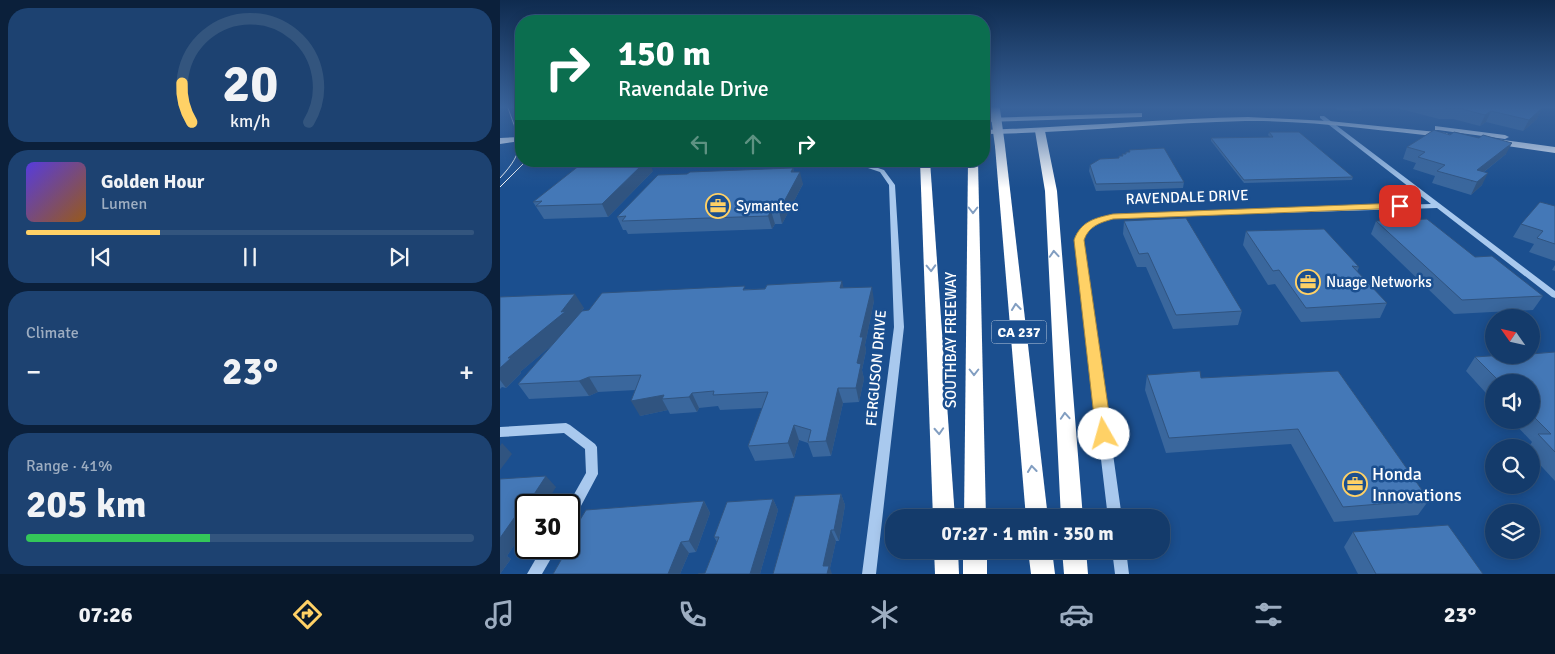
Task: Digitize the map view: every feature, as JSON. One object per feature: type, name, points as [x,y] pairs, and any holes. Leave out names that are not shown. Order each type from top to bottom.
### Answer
[{"type":"highway","name":"CA 237","points":[[999,135],[1036,509]]},
{"type":"highway","points":[[1041,135],[1051,191],[1071,509]]},
{"type":"highway","points":[[926,167],[930,220],[933,325],[943,509]]},
{"type":"highway","name":"SOUTHBAY FREEWAY","points":[[973,167],[975,509]]},
{"type":"highway","points":[[947,559],[948,574]]},
{"type":"highway","points":[[975,559],[975,574]]},
{"type":"highway","points":[[1041,559],[1043,574]]},
{"type":"highway","points":[[1075,559],[1076,574]]},
{"type":"main road","points":[[1445,135],[1555,150]]},
{"type":"main road","points":[[1488,135],[1555,144]]},
{"type":"main road","points":[[500,141],[515,140]]},
{"type":"street","points":[[1344,135],[1555,295]]},
{"type":"street","name":"FERGUSON DRIVE","points":[[869,167],[882,171],[892,184],[899,327],[869,574]]},
{"type":"street","name":"RAVENDALE DRIVE","points":[[1114,509],[1079,240],[1082,232],[1087,227],[1094,222],[1113,216],[1436,206]]},
{"type":"street","points":[[500,432],[566,428],[591,446],[592,474],[580,495]]},
{"type":"street","points":[[534,574],[543,559]]},
{"type":"street","points":[[1120,559],[1122,574]]},
{"type":"building","points":[[1271,135],[1302,135],[1353,177],[1244,180],[1211,138],[1273,137]]},
{"type":"building","points":[[1426,135],[1466,135],[1479,138],[1483,135],[1512,143],[1477,170],[1488,173],[1477,182],[1437,171],[1445,165],[1418,157],[1425,152],[1407,147]]},
{"type":"building","points":[[1164,148],[1184,182],[1096,184],[1090,165],[1100,159],[1119,158],[1119,156],[1123,156],[1122,154],[1130,152],[1129,150]]},
{"type":"building","points":[[577,167],[640,167],[602,204],[536,206],[542,201],[533,202]]},
{"type":"building","points":[[793,168],[791,172],[800,172],[779,211],[771,211],[768,216],[622,221],[626,216],[617,217],[658,175]]},
{"type":"building","points":[[1540,202],[1555,206],[1555,244],[1537,238],[1543,231],[1521,224]]},
{"type":"building","points":[[1186,218],[1242,311],[1176,315],[1148,253],[1139,254],[1124,221]]},
{"type":"building","points":[[1427,219],[1475,257],[1492,256],[1543,296],[1462,300],[1376,221]]},
{"type":"building","name":"Nuage Networks","points":[[1324,229],[1359,267],[1352,266],[1387,303],[1306,308],[1279,270],[1273,271],[1246,231]]},
{"type":"building","points":[[842,281],[840,288],[872,287],[860,337],[863,337],[857,363],[861,364],[856,388],[838,388],[826,441],[808,442],[811,430],[794,425],[788,443],[748,446],[768,392],[713,395],[714,391],[692,393],[689,397],[662,399],[664,395],[631,401],[641,375],[589,377],[579,381],[518,384],[582,311],[589,310],[602,293],[745,286],[743,290],[765,289],[767,285]]},
{"type":"building","points":[[575,294],[561,312],[566,311],[508,358],[511,358],[500,368],[500,297]]},
{"type":"building","points":[[1555,352],[1555,452],[1538,434],[1551,434],[1540,423],[1540,374],[1492,374],[1475,357],[1485,356],[1485,364],[1540,364],[1540,353]]},
{"type":"building","name":"Honda Innovations","points":[[1200,371],[1201,378],[1338,371],[1429,500],[1343,507],[1298,429],[1169,438],[1147,375]]},
{"type":"building","points":[[546,476],[534,494],[515,494],[515,517],[500,538],[500,479]]},
{"type":"building","points":[[841,494],[834,530],[831,530],[823,566],[829,566],[827,574],[773,574],[795,496]]},
{"type":"building","points":[[773,499],[750,574],[698,574],[705,573],[719,537],[714,537],[727,502]]},
{"type":"building","points":[[704,501],[689,541],[681,542],[668,574],[553,574],[562,559],[580,559],[580,520],[586,510]]},
{"type":"building","points":[[1448,525],[1483,574],[1376,574],[1353,532]]},
{"type":"tram line","points":[[500,178],[515,158]]},
{"type":"tram line","points":[[500,187],[520,167]]},
{"type":"place","name":"Symantec","points":[[718,206]]},
{"type":"place","name":"Nuage Networks","points":[[1308,282]]},
{"type":"place","name":"Honda Innovations","points":[[1355,484]]},
{"type":"route","points":[[1104,434],[1079,240],[1082,232],[1087,227],[1094,222],[1113,216],[1400,206]]}]
